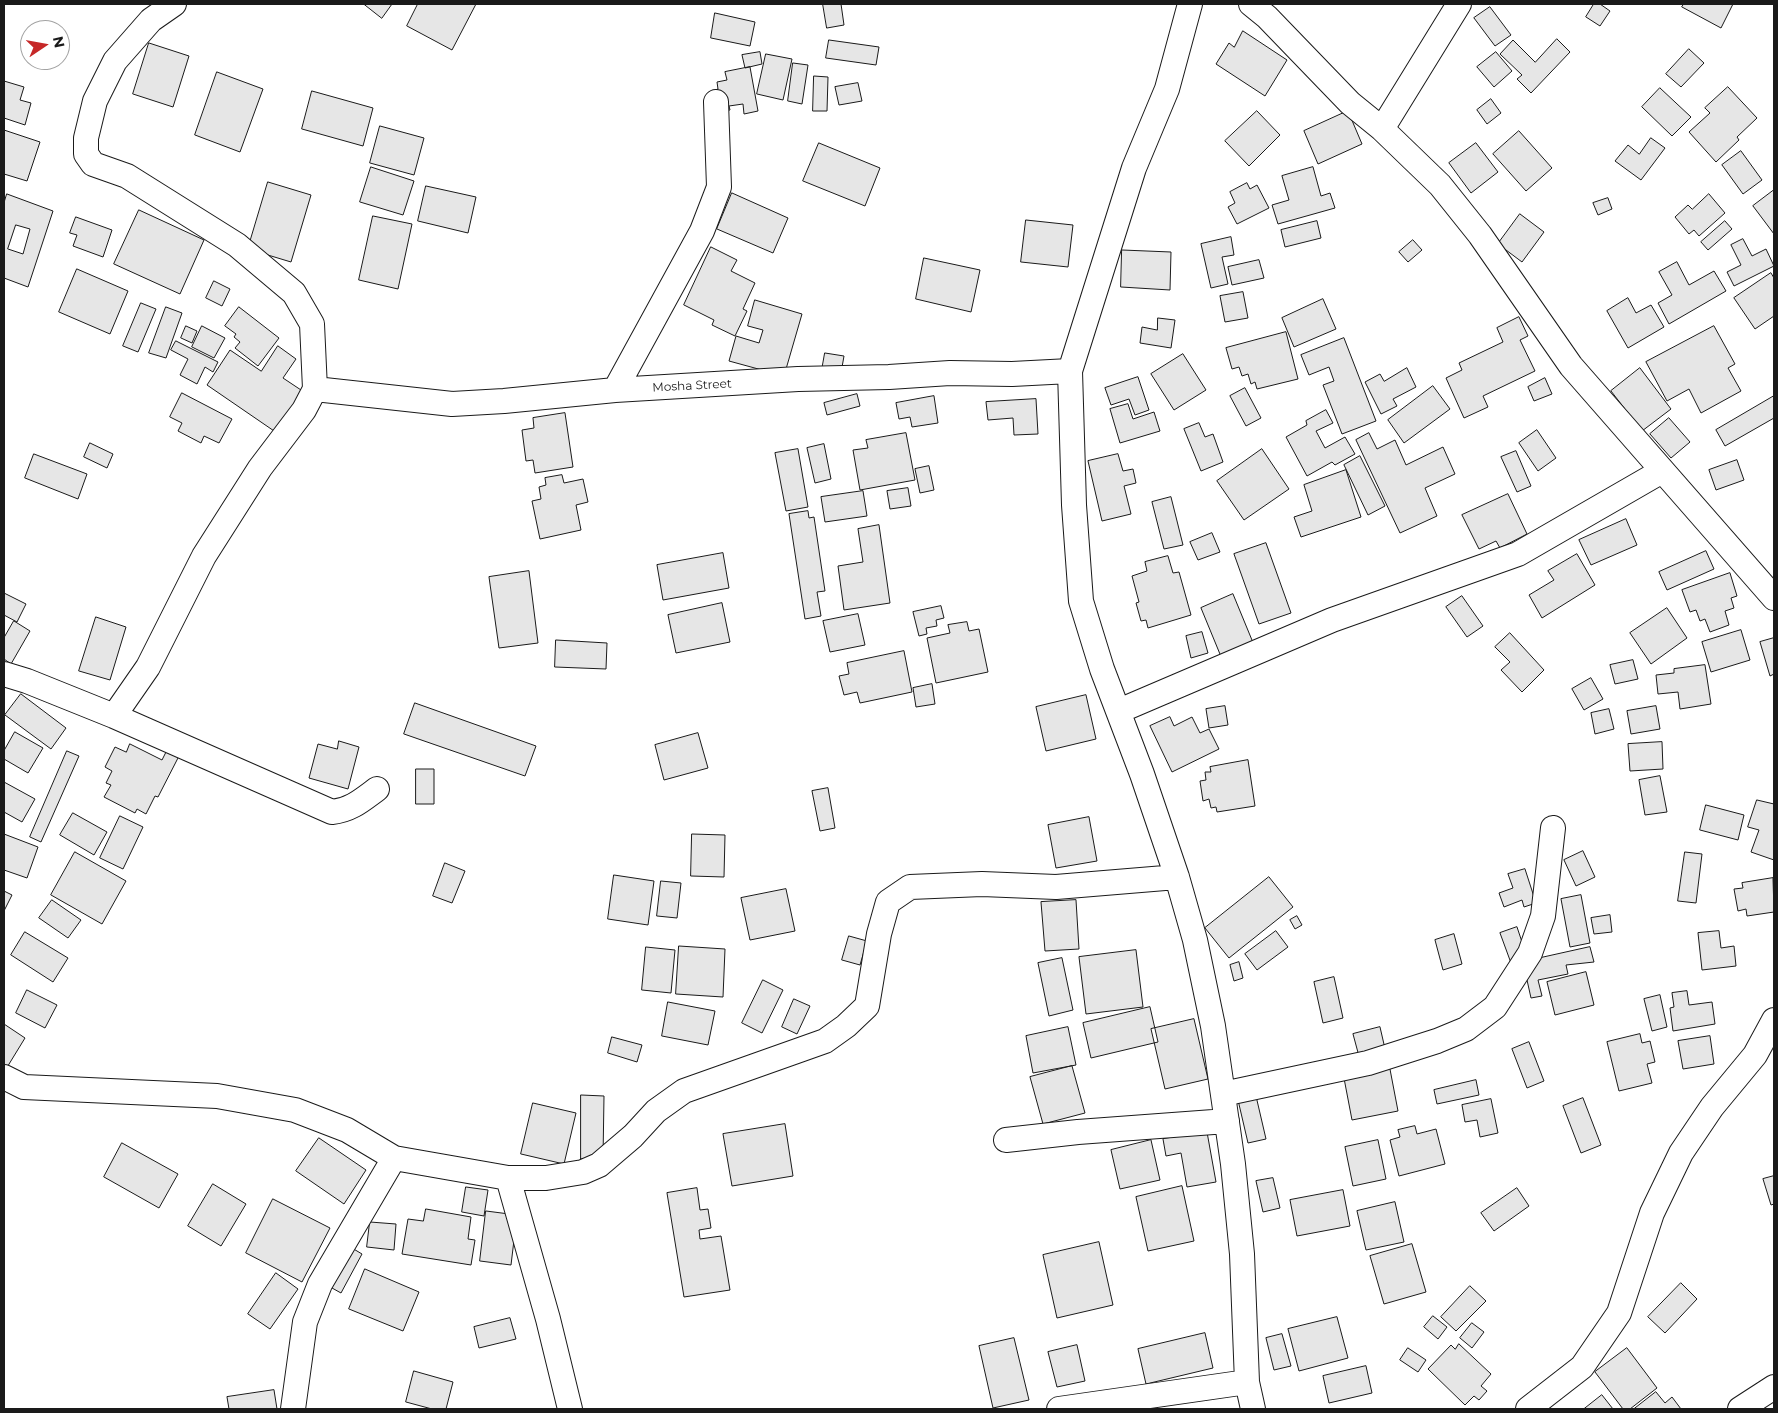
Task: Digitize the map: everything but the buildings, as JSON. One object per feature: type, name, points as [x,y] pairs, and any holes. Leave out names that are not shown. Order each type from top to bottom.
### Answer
[{"type":"street","points":[[114,716],[148,667],[204,556],[260,468],[304,410],[315,389],[312,324],[294,293],[236,245],[127,176],[94,164],[86,154],[86,138],[95,101],[115,61],[151,20],[174,4]]},
{"type":"street","points":[[1190,4],[1167,89],[1134,168],[1070,371],[1074,505],[1081,601],[1177,877],[1195,940],[1211,1016],[1227,1121],[1242,1254],[1247,1382],[1253,1409]]},
{"type":"street","points":[[1251,4],[1267,17],[1350,103],[1382,129],[1440,185],[1480,235],[1571,366],[1774,598]]},
{"type":"street","points":[[1382,129],[1459,4]]},
{"type":"street","points":[[615,390],[702,231],[719,187],[716,102]]},
{"type":"street","name":"Mosha Street","points":[[315,389],[452,404],[615,390],[798,379],[889,377],[950,373],[1012,374],[1070,371]]},
{"type":"street","points":[[1119,711],[1332,620],[1518,554],[1662,471]]},
{"type":"street","points":[[4,674],[27,681],[114,716],[332,812],[344,811],[355,806],[378,789]]},
{"type":"street","points":[[1223,1094],[1368,1063],[1437,1041],[1466,1029],[1495,1007],[1530,953],[1543,916],[1553,828]]},
{"type":"street","points":[[4,1077],[24,1087],[217,1096],[295,1110],[347,1130],[394,1158],[508,1178],[546,1178],[583,1172],[599,1165],[633,1136],[656,1111],[684,1091],[825,1041],[867,1006],[879,934],[888,902],[910,886],[982,884],[1056,887],[1177,877]]},
{"type":"street","points":[[1528,1409],[1582,1367],[1619,1312],[1652,1213],[1681,1153],[1712,1107],[1755,1055],[1774,1020]]},
{"type":"street","points":[[1006,1140],[1078,1132],[1227,1121]]},
{"type":"street","points":[[293,1409],[305,1322],[320,1284],[394,1158]]},
{"type":"street","points":[[508,1178],[548,1318],[570,1409]]},
{"type":"street","points":[[1059,1409],[1247,1382]]},
{"type":"street","points":[[1740,1409],[1774,1387]]}]
